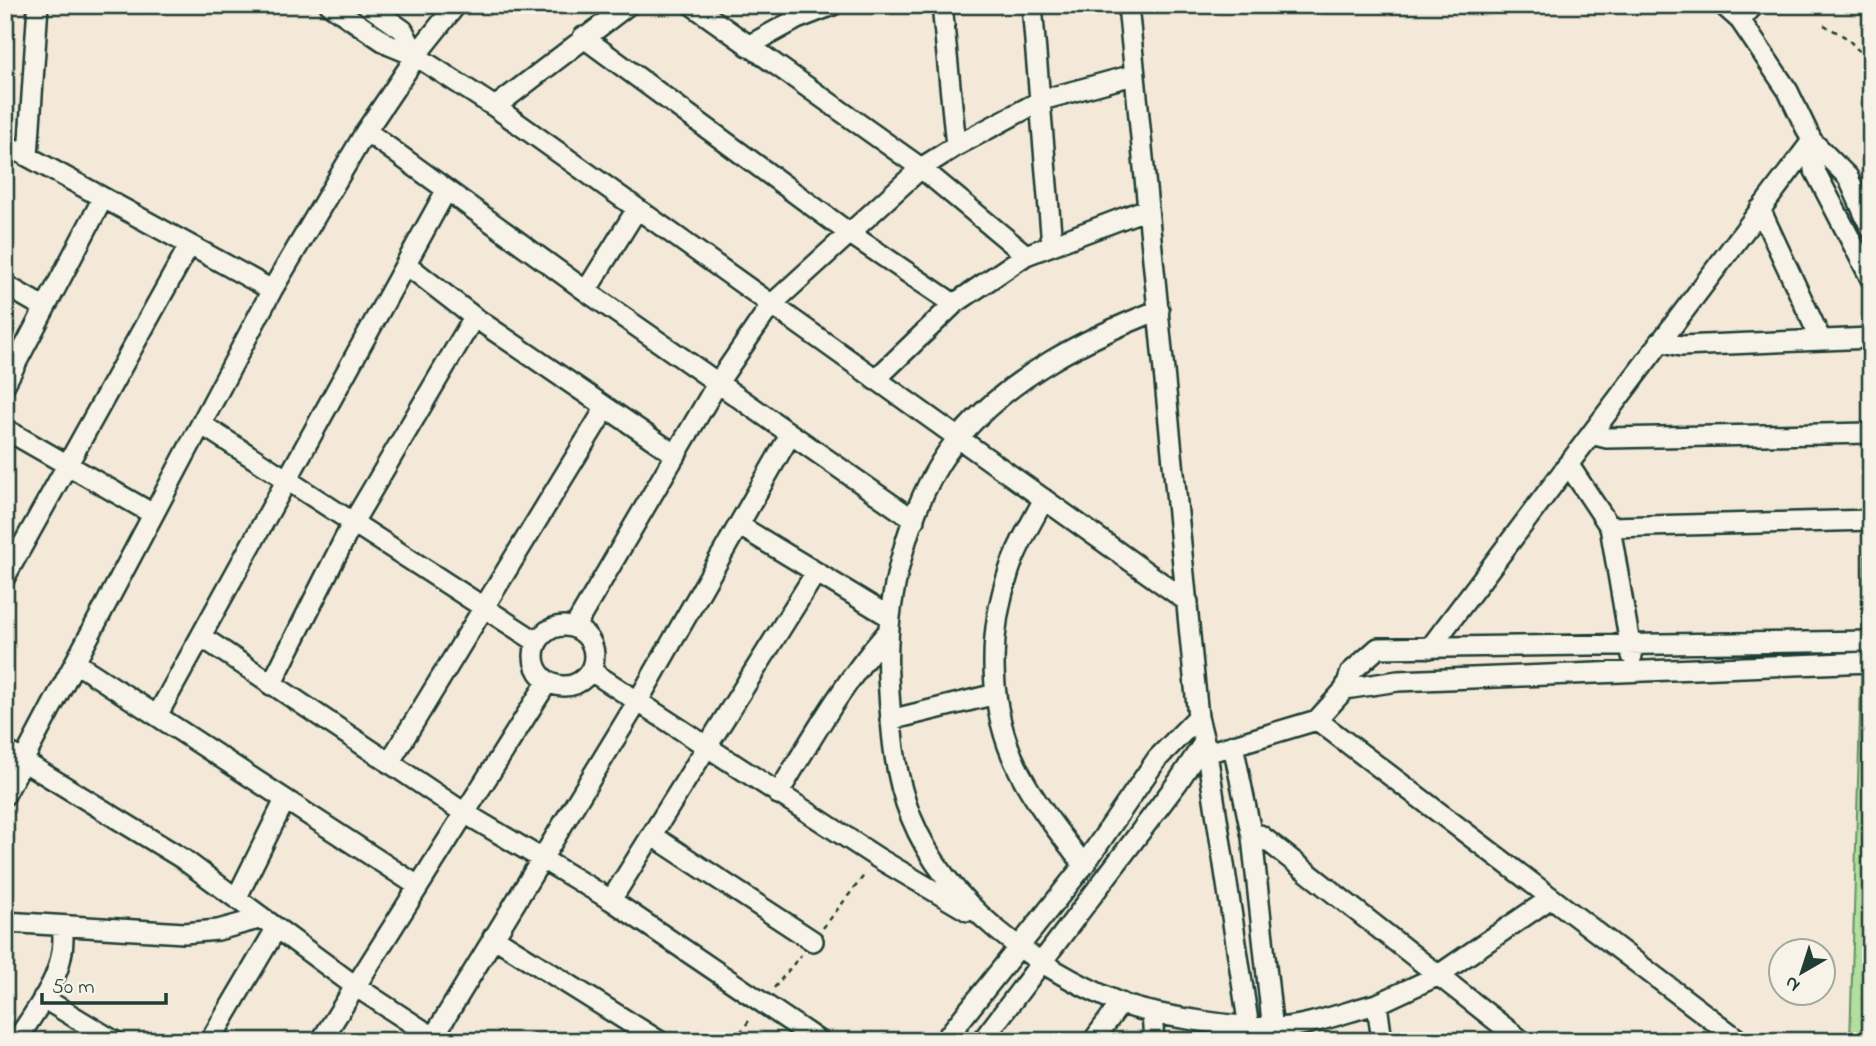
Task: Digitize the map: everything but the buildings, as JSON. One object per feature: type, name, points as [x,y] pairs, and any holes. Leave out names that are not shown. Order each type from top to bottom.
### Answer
[{"type":"street","points":[[28,156],[38,5]]},
{"type":"street","points":[[330,5],[389,45],[416,56],[495,107],[1188,602]]},
{"type":"street","points":[[368,5],[403,30],[416,56]]},
{"type":"street","points":[[5,795],[272,290],[366,131],[416,56],[456,5]]},
{"type":"street","points":[[495,107],[628,5]]},
{"type":"street","points":[[692,5],[921,168],[1026,255]]},
{"type":"street","points":[[748,46],[797,19],[833,5]]},
{"type":"street","points":[[942,5],[956,146]]},
{"type":"street","points":[[1031,5],[1042,100],[1052,245]]},
{"type":"street","points":[[1128,5],[1198,717],[1250,1033]]},
{"type":"street","points":[[1723,5],[1740,20],[1788,91],[1812,141],[1848,177],[1871,229]]},
{"type":"street","points":[[1740,20],[1754,5]]},
{"type":"street","points":[[583,37],[849,233],[954,304]]},
{"type":"street","points":[[574,628],[717,384],[771,305],[921,168],[1042,100],[1133,75]]},
{"type":"street","points":[[366,131],[717,384],[914,520]]},
{"type":"street","points":[[1430,648],[1812,141]]},
{"type":"street","points":[[1812,141],[1814,169],[1871,279]]},
{"type":"street","points":[[5,144],[272,290]]},
{"type":"street","points":[[158,714],[446,191]]},
{"type":"street","points":[[5,384],[103,198]]},
{"type":"street","points":[[586,291],[637,209]]},
{"type":"street","points":[[874,380],[954,304],[1026,255],[1147,209]]},
{"type":"street","points":[[1760,209],[1821,340]]},
{"type":"street","points":[[5,577],[189,246]]},
{"type":"street","points":[[407,265],[474,317],[676,455]]},
{"type":"street","points":[[5,285],[45,307]]},
{"type":"street","points":[[986,922],[926,850],[910,815],[892,740],[890,720],[888,625],[900,564],[914,520],[936,473],[958,438],[1001,395],[1098,333],[1159,310]]},
{"type":"street","points":[[271,685],[352,524],[474,317]]},
{"type":"street","points":[[1660,341],[1681,346],[1871,338]]},
{"type":"street","points":[[389,763],[605,409]]},
{"type":"street","points":[[201,424],[537,642]]},
{"type":"street","points":[[5,429],[153,514]]},
{"type":"street","points":[[1591,434],[1607,438],[1871,433]]},
{"type":"street","points":[[5,750],[119,818],[237,897],[355,986],[434,1040],[493,937],[638,701],[790,435]]},
{"type":"street","points":[[1568,464],[1611,527],[1634,671]]},
{"type":"street","points":[[1044,499],[1009,570],[993,659],[996,694],[1009,749],[1021,775],[1084,865]]},
{"type":"street","points":[[1611,527],[1871,520]]},
{"type":"street","points":[[740,526],[888,625]]},
{"type":"street","points":[[611,900],[815,574]]},
{"type":"street","points":[[778,794],[836,697],[888,625]]},
{"type":"street","points":[[574,628],[592,646],[591,671],[578,683],[562,687],[548,681],[535,667],[534,650],[537,642],[549,630],[574,628]]},
{"type":"street","points":[[202,637],[463,812],[611,900],[819,1041]]},
{"type":"street","points":[[982,1041],[1205,748],[1233,745],[1317,720],[1345,689],[1351,672],[1378,648],[1871,641]]},
{"type":"street","points":[[1345,689],[1398,681],[1871,662]]},
{"type":"street","points":[[76,663],[418,886]]},
{"type":"street","points":[[591,671],[778,794],[986,922],[1044,962],[1121,1003],[1152,1012],[1250,1033],[1274,1034],[1377,1004],[1437,976],[1551,898]]},
{"type":"street","points":[[321,1041],[548,681]]},
{"type":"street","points":[[890,720],[996,694]]},
{"type":"street","points":[[944,1041],[1084,865],[1157,760],[1198,717]]},
{"type":"street","points":[[1317,720],[1740,1041]]},
{"type":"street","points":[[1233,745],[1252,837],[1274,1034]]},
{"type":"street","points":[[237,897],[285,800]]},
{"type":"street","points":[[1252,837],[1260,835],[1522,1041]]},
{"type":"street","points":[[653,836],[813,942]]},
{"type":"street","points":[[5,922],[203,932],[269,923]]},
{"type":"street","points":[[210,1041],[269,923]]},
{"type":"street","points":[[16,1041],[43,998],[65,951],[62,926]]},
{"type":"street","points":[[493,937],[659,1041]]},
{"type":"street","points":[[43,998],[114,1041]]},
{"type":"street","points":[[1093,1041],[1121,1003]]},
{"type":"street","points":[[1377,1004],[1382,1041]]},
{"type":"street","points":[[1152,1012],[1154,1041]]},
{"type":"path","points":[[1824,25],[1847,38],[1871,64]]},
{"type":"green space","points":[[1871,421],[1871,1041],[1850,1041],[1869,422]]}]
